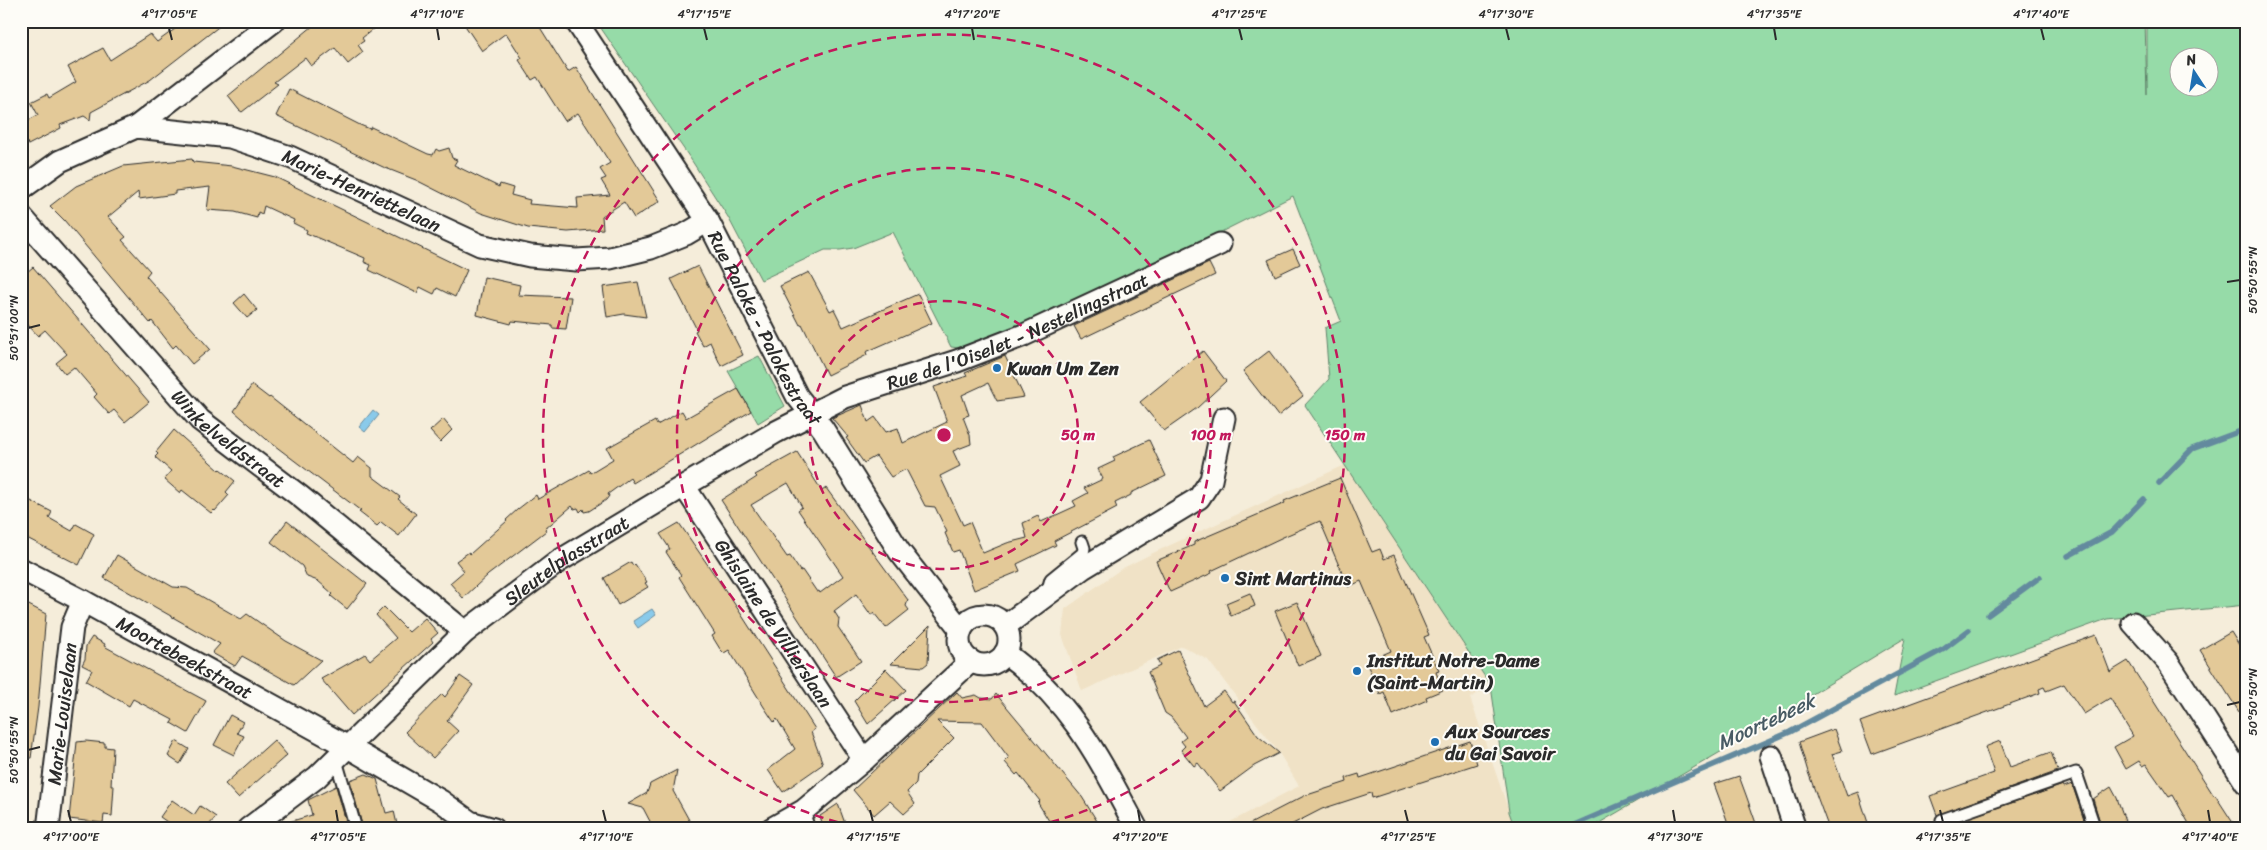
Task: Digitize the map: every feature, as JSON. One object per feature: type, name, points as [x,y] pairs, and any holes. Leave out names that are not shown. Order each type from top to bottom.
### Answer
[{"type":"street","points":[[21,189],[60,161],[136,127],[274,21]]},
{"type":"street","name":"Rue Paloke - Palokestraat","points":[[576,21],[708,222],[791,385],[812,414],[899,552],[962,630]]},
{"type":"street","name":"Marie-Henriettelaan","points":[[136,127],[230,137],[290,157],[480,245],[530,256],[576,260],[610,258],[650,248],[686,234],[708,222]]},
{"type":"street","name":"Winkelveldstraat","points":[[21,216],[200,420],[301,497],[465,632]]},
{"type":"street","name":"Rue de l'Oiselet - Nestelingstraat","points":[[812,414],[845,397],[957,362],[1024,335],[1220,244]]},
{"type":"street","name":"Sleutelplasstraat","points":[[248,829],[317,777],[465,632],[559,561],[684,486],[812,414]]},
{"type":"street","points":[[1005,626],[1083,568],[1199,498],[1211,480],[1224,418]]},
{"type":"street","name":"Ghislaine de Villierslaan","points":[[684,486],[864,760]]},
{"type":"street","name":"Moortebeekstraat","points":[[21,569],[83,601],[342,753],[441,800],[469,825]]},
{"type":"street","name":"Marie-Louiselaan","points":[[48,829],[72,627],[83,601]]},
{"type":"street","points":[[982,615],[999,619],[1005,626],[1009,635],[1009,644],[1005,654],[1000,659],[986,665],[971,661],[960,647],[962,630],[974,617],[982,615]]},
{"type":"street","points":[[2134,623],[2168,662],[2246,783]]},
{"type":"street","points":[[1005,654],[1044,686],[1085,735],[1137,829]]},
{"type":"street","points":[[771,829],[806,820],[864,760],[971,661]]},
{"type":"street","points":[[1770,756],[1796,829]]},
{"type":"street","points":[[469,825],[494,829]]},
{"type":"lane","points":[[1046,596],[1050,579],[1083,553],[1082,542]]},
{"type":"lane","points":[[342,753],[356,829]]},
{"type":"lane","points":[[1942,820],[2076,773],[2095,829]]},
{"type":"shaded area","points":[[1345,465],[1491,686],[1470,698],[1515,829],[1217,829],[1299,786],[1279,753],[1208,660],[1182,646],[1082,691],[1062,635],[1065,609],[1121,569]]},
{"type":"green space","points":[[596,21],[2145,21],[2147,95],[2147,21],[2246,21],[2246,605],[2107,619],[1894,696],[1905,638],[1814,693],[1770,723],[1589,829],[1515,829],[1509,812],[1491,686],[1305,405],[1329,379],[1325,328],[1341,321],[1293,196],[1201,242],[996,338],[966,349],[951,347],[893,232],[853,248],[825,250],[761,280],[728,217]]},
{"type":"green space","points":[[759,356],[785,406],[758,423],[728,371]]},
{"type":"water","points":[[373,410],[379,415],[365,432],[359,427]]},
{"type":"water","points":[[652,609],[656,615],[638,628],[633,621]]},
{"type":"building","points":[[186,21],[226,21],[150,80],[91,112],[90,120],[84,116],[60,125],[61,128],[28,145],[27,142],[21,146],[21,124],[38,115],[31,102],[47,94],[49,98],[76,82],[68,67],[103,48],[110,60],[150,34],[157,42]]},
{"type":"building","points":[[319,21],[383,21],[362,38],[364,41],[358,45],[363,52],[348,64],[335,48],[311,66],[305,58],[274,82],[278,84],[242,112],[239,110],[228,96]]},
{"type":"building","points":[[462,21],[536,21],[568,72],[576,67],[660,201],[634,218],[624,202],[602,216],[603,229],[568,232],[528,228],[481,213],[416,180],[383,167],[276,116],[289,89],[360,125],[370,129],[371,127],[428,154],[433,155],[436,149],[439,151],[449,148],[452,158],[457,160],[454,165],[499,187],[500,184],[513,188],[511,195],[530,200],[529,204],[578,208],[577,198],[610,195],[601,180],[606,178],[600,169],[610,163],[578,113],[565,121],[537,77],[532,80],[519,60],[522,58],[506,33],[482,51]]},
{"type":"building","points":[[192,159],[193,162],[232,166],[275,177],[467,270],[455,297],[437,288],[434,294],[420,287],[417,293],[369,270],[371,265],[364,262],[365,258],[306,233],[307,230],[293,223],[294,220],[264,206],[262,214],[258,212],[257,218],[235,212],[207,210],[210,187],[175,191],[175,194],[139,199],[138,192],[108,217],[126,237],[122,240],[150,271],[146,276],[210,349],[192,364],[176,345],[173,348],[152,321],[150,323],[64,220],[50,206],[76,186],[123,166]]},
{"type":"building","points":[[1293,249],[1300,264],[1275,276],[1268,260]]},
{"type":"building","points":[[1209,263],[1215,275],[1081,339],[1074,326]]},
{"type":"building","points":[[698,266],[743,355],[721,366],[710,342],[703,346],[671,279]]},
{"type":"building","points":[[33,267],[149,402],[125,422],[114,410],[109,414],[94,397],[97,394],[74,367],[65,374],[56,363],[67,354],[45,330],[38,336],[21,317],[21,277]]},
{"type":"building","points":[[809,272],[830,311],[834,309],[843,327],[918,294],[932,323],[866,352],[867,355],[827,375],[802,324],[800,325],[780,286]]},
{"type":"building","points":[[484,277],[520,285],[518,295],[571,297],[566,329],[552,328],[552,325],[512,321],[511,324],[477,315]]},
{"type":"building","points":[[638,282],[646,317],[624,314],[607,317],[603,287]]},
{"type":"building","points":[[244,294],[257,310],[247,318],[234,303]]},
{"type":"building","points":[[1203,351],[1226,381],[1197,408],[1164,431],[1140,402]]},
{"type":"building","points":[[1269,351],[1303,396],[1278,416],[1243,371]]},
{"type":"building","points":[[1005,356],[1024,397],[997,401],[988,383],[962,395],[969,415],[963,417],[970,435],[971,444],[953,451],[960,466],[940,476],[963,525],[970,522],[983,553],[1007,543],[1027,538],[1023,523],[1038,516],[1041,522],[1076,506],[1073,501],[1088,493],[1084,488],[1103,479],[1098,469],[1115,461],[1113,457],[1149,440],[1166,476],[1115,503],[1117,508],[1054,541],[1056,545],[1017,564],[1020,571],[974,590],[959,550],[953,552],[945,533],[947,532],[935,507],[925,506],[906,469],[891,477],[876,456],[864,463],[846,438],[848,437],[832,418],[862,405],[868,422],[875,417],[886,432],[898,428],[903,443],[947,422],[934,387],[967,376],[965,373]]},
{"type":"building","points":[[252,385],[270,397],[353,463],[358,457],[372,468],[372,476],[400,497],[398,499],[416,514],[399,536],[381,522],[377,526],[359,512],[361,511],[266,439],[234,411]]},
{"type":"building","points":[[738,389],[751,411],[633,483],[630,478],[608,494],[609,496],[606,500],[589,511],[584,512],[583,509],[580,512],[578,508],[574,509],[572,506],[545,529],[546,531],[488,575],[463,598],[450,583],[464,571],[456,561],[469,552],[470,554],[518,509],[536,495],[538,499],[589,470],[590,473],[613,459],[607,448],[655,421],[657,425],[682,411],[686,418]]},
{"type":"building","points":[[443,419],[452,430],[440,442],[430,431]]},
{"type":"building","points":[[174,430],[219,470],[235,481],[226,492],[229,495],[211,513],[182,490],[180,493],[164,479],[171,471],[155,457],[158,454],[156,452]]},
{"type":"building","points":[[797,452],[822,491],[826,488],[908,600],[906,606],[909,610],[886,628],[874,613],[871,615],[856,594],[834,611],[839,619],[838,627],[861,661],[836,677],[721,500],[757,477],[755,475]],"holes":[[[788,483],[802,507],[798,510],[843,576],[820,593],[819,591],[817,592],[790,556],[787,557],[751,505]]]},
{"type":"building","points":[[1340,478],[1372,552],[1380,549],[1384,559],[1394,555],[1429,635],[1424,637],[1439,671],[1436,672],[1443,690],[1426,697],[1427,700],[1393,715],[1384,692],[1380,694],[1366,662],[1391,651],[1361,581],[1348,587],[1320,521],[1170,592],[1156,561],[1194,545],[1194,542],[1285,503],[1284,501]]},
{"type":"building","points":[[29,500],[52,512],[49,518],[72,531],[76,524],[94,534],[79,565],[21,535],[21,503],[26,505]]},
{"type":"building","points":[[287,521],[367,584],[347,609],[331,596],[333,594],[318,581],[307,577],[302,566],[271,542]]},
{"type":"building","points":[[679,523],[732,600],[815,729],[811,732],[823,764],[783,792],[768,770],[795,749],[777,719],[774,722],[764,707],[729,650],[724,653],[720,649],[712,636],[715,634],[679,577],[681,575],[666,552],[670,549],[660,534]]},
{"type":"building","points":[[117,555],[173,587],[187,588],[241,619],[247,614],[286,641],[321,660],[294,685],[242,656],[235,666],[212,653],[220,644],[104,578]]},
{"type":"building","points":[[631,562],[633,566],[635,564],[647,582],[645,583],[648,587],[618,605],[604,578]]},
{"type":"building","points":[[1250,593],[1255,606],[1231,616],[1226,603]]},
{"type":"building","points":[[21,601],[46,614],[38,707],[31,758],[21,758]]},
{"type":"building","points":[[1297,602],[1321,656],[1298,666],[1275,611]]},
{"type":"building","points":[[384,607],[409,632],[425,618],[438,633],[431,639],[433,642],[352,715],[321,679],[365,654],[370,660],[396,638],[376,615]]},
{"type":"building","points":[[930,625],[928,663],[923,667],[891,664]]},
{"type":"building","points":[[2231,632],[2239,645],[2246,641],[2246,723],[2200,650]]},
{"type":"building","points":[[2096,635],[2110,672],[2128,661],[2237,829],[2192,829],[2173,795],[2169,797],[2146,764],[2142,766],[2139,761],[2126,769],[2114,747],[2133,736],[2110,698],[2084,714],[2064,684],[2046,691],[2044,687],[2039,689],[2040,693],[1872,754],[1860,722]]},
{"type":"building","points":[[92,637],[105,644],[104,646],[206,701],[188,733],[171,723],[173,720],[133,699],[129,706],[86,681],[92,670],[82,665],[85,659],[86,646]]},
{"type":"building","points":[[1178,650],[1204,706],[1224,691],[1232,702],[1234,701],[1258,736],[1279,753],[1254,766],[1220,791],[1198,763],[1194,766],[1181,750],[1185,746],[1181,741],[1186,737],[1171,717],[1165,713],[1148,672],[1160,666],[1157,660]]},
{"type":"building","points":[[886,669],[906,690],[868,724],[854,701]]},
{"type":"building","points":[[460,676],[473,685],[447,721],[458,731],[433,758],[405,732],[442,694],[445,697]]},
{"type":"building","points":[[957,692],[962,698],[976,695],[981,698],[992,699],[996,694],[1082,797],[1102,829],[1054,829],[1038,803],[1040,801],[1018,773],[1016,775],[1005,762],[1009,758],[982,722],[937,721],[954,738],[917,775],[916,783],[907,792],[915,804],[904,814],[890,801],[874,815],[853,790]]},
{"type":"building","points":[[230,715],[243,722],[237,733],[244,736],[234,755],[214,745]]},
{"type":"building","points":[[1834,729],[1842,751],[1832,754],[1847,796],[1858,792],[1870,829],[1829,829],[1808,772],[1799,742]]},
{"type":"building","points":[[274,740],[287,755],[238,798],[225,784]]},
{"type":"building","points":[[176,741],[189,749],[180,764],[168,756]]},
{"type":"building","points":[[1470,741],[1477,764],[1372,798],[1371,793],[1322,809],[1283,829],[1240,829],[1304,796],[1347,782],[1346,778],[1359,774],[1360,778]]},
{"type":"building","points":[[2000,741],[2010,767],[2051,752],[2058,771],[1937,815],[1930,796],[1994,773],[1985,747]]},
{"type":"building","points":[[77,742],[105,743],[105,747],[113,748],[111,786],[114,786],[112,816],[104,815],[103,823],[69,819]]},
{"type":"building","points":[[677,770],[673,791],[694,829],[654,829],[643,808],[628,804],[647,793],[650,784]]},
{"type":"building","points":[[366,774],[377,779],[386,813],[394,811],[398,829],[363,829],[350,780]]},
{"type":"building","points":[[1739,776],[1758,829],[1730,829],[1714,784]]},
{"type":"building","points":[[2072,784],[2087,829],[1941,827],[2063,785],[2064,787]]},
{"type":"building","points":[[336,786],[348,829],[279,829],[279,825],[312,815],[308,800]]},
{"type":"building","points":[[2111,787],[2128,829],[2102,829],[2093,799]]},
{"type":"building","points":[[172,800],[194,815],[200,806],[216,817],[209,825],[214,829],[177,829],[160,817]]},
{"type":"building","points":[[838,804],[847,829],[824,829],[820,816]]},
{"type":"waterway","points":[[2159,483],[2192,449],[2246,429]]},
{"type":"waterway","points":[[2068,556],[2112,532],[2144,499]]},
{"type":"waterway","name":"Moortebeek","points":[[1988,615],[2040,577]]},
{"type":"waterway","name":"Moortebeek","points":[[1567,828],[1790,732],[1944,649],[1969,630]]},
{"type":"place","name":"Kwan Um Zen","points":[[997,368]]},
{"type":"place","name":"Sint Martinus","points":[[1225,578]]},
{"type":"place","name":"Institut Notre-Dame (Saint-Martin)","points":[[1357,671]]},
{"type":"place","name":"Aux Sources du Gai Savoir","points":[[1435,742]]}]
